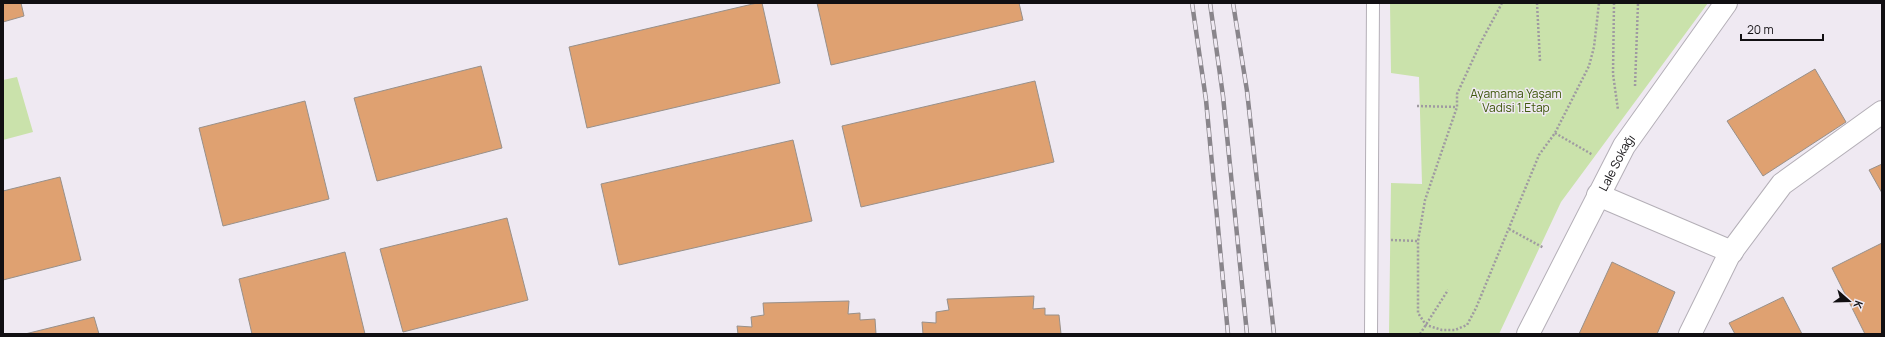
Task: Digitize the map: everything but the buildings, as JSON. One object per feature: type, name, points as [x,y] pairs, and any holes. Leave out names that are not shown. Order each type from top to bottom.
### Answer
[{"type":"street","name":"Lale Sokağı","points":[[1528,334],[1624,146],[1643,117],[1726,3]]},
{"type":"street","points":[[1690,334],[1732,252],[1782,184],[1882,112]]},
{"type":"street","points":[[1598,195],[1732,252]]},
{"type":"lane","points":[[1371,334],[1373,3]]},
{"type":"path","points":[[1502,3],[1481,42],[1457,94],[1457,107],[1425,200],[1418,241],[1418,313],[1426,325],[1442,330],[1455,330],[1467,325],[1476,308],[1539,155],[1555,133],[1589,66],[1594,47],[1599,3]]},
{"type":"path","points":[[1537,3],[1540,62]]},
{"type":"path","points":[[1614,3],[1613,74],[1624,146]]},
{"type":"path","points":[[1638,3],[1634,84],[1643,117]]},
{"type":"path","points":[[1417,106],[1457,107]]},
{"type":"path","points":[[1555,133],[1613,167]]},
{"type":"path","points":[[1509,229],[1565,260]]},
{"type":"path","points":[[1386,240],[1418,241]]},
{"type":"path","points":[[1420,334],[1448,290]]},
{"type":"green space","name":"Ayamama Yaşam Vadisi 1.Etap","points":[[1390,3],[1708,3],[1561,202],[1499,334],[1389,334],[1391,183],[1422,184],[1419,77],[1391,73]]},
{"type":"green space","points":[[17,77],[33,132],[3,140],[3,80]]},
{"type":"railway","points":[[1192,3],[1206,100],[1228,334]]},
{"type":"railway","points":[[1210,3],[1223,96],[1247,334]]},
{"type":"railway","points":[[1233,3],[1247,91],[1274,334]]}]
